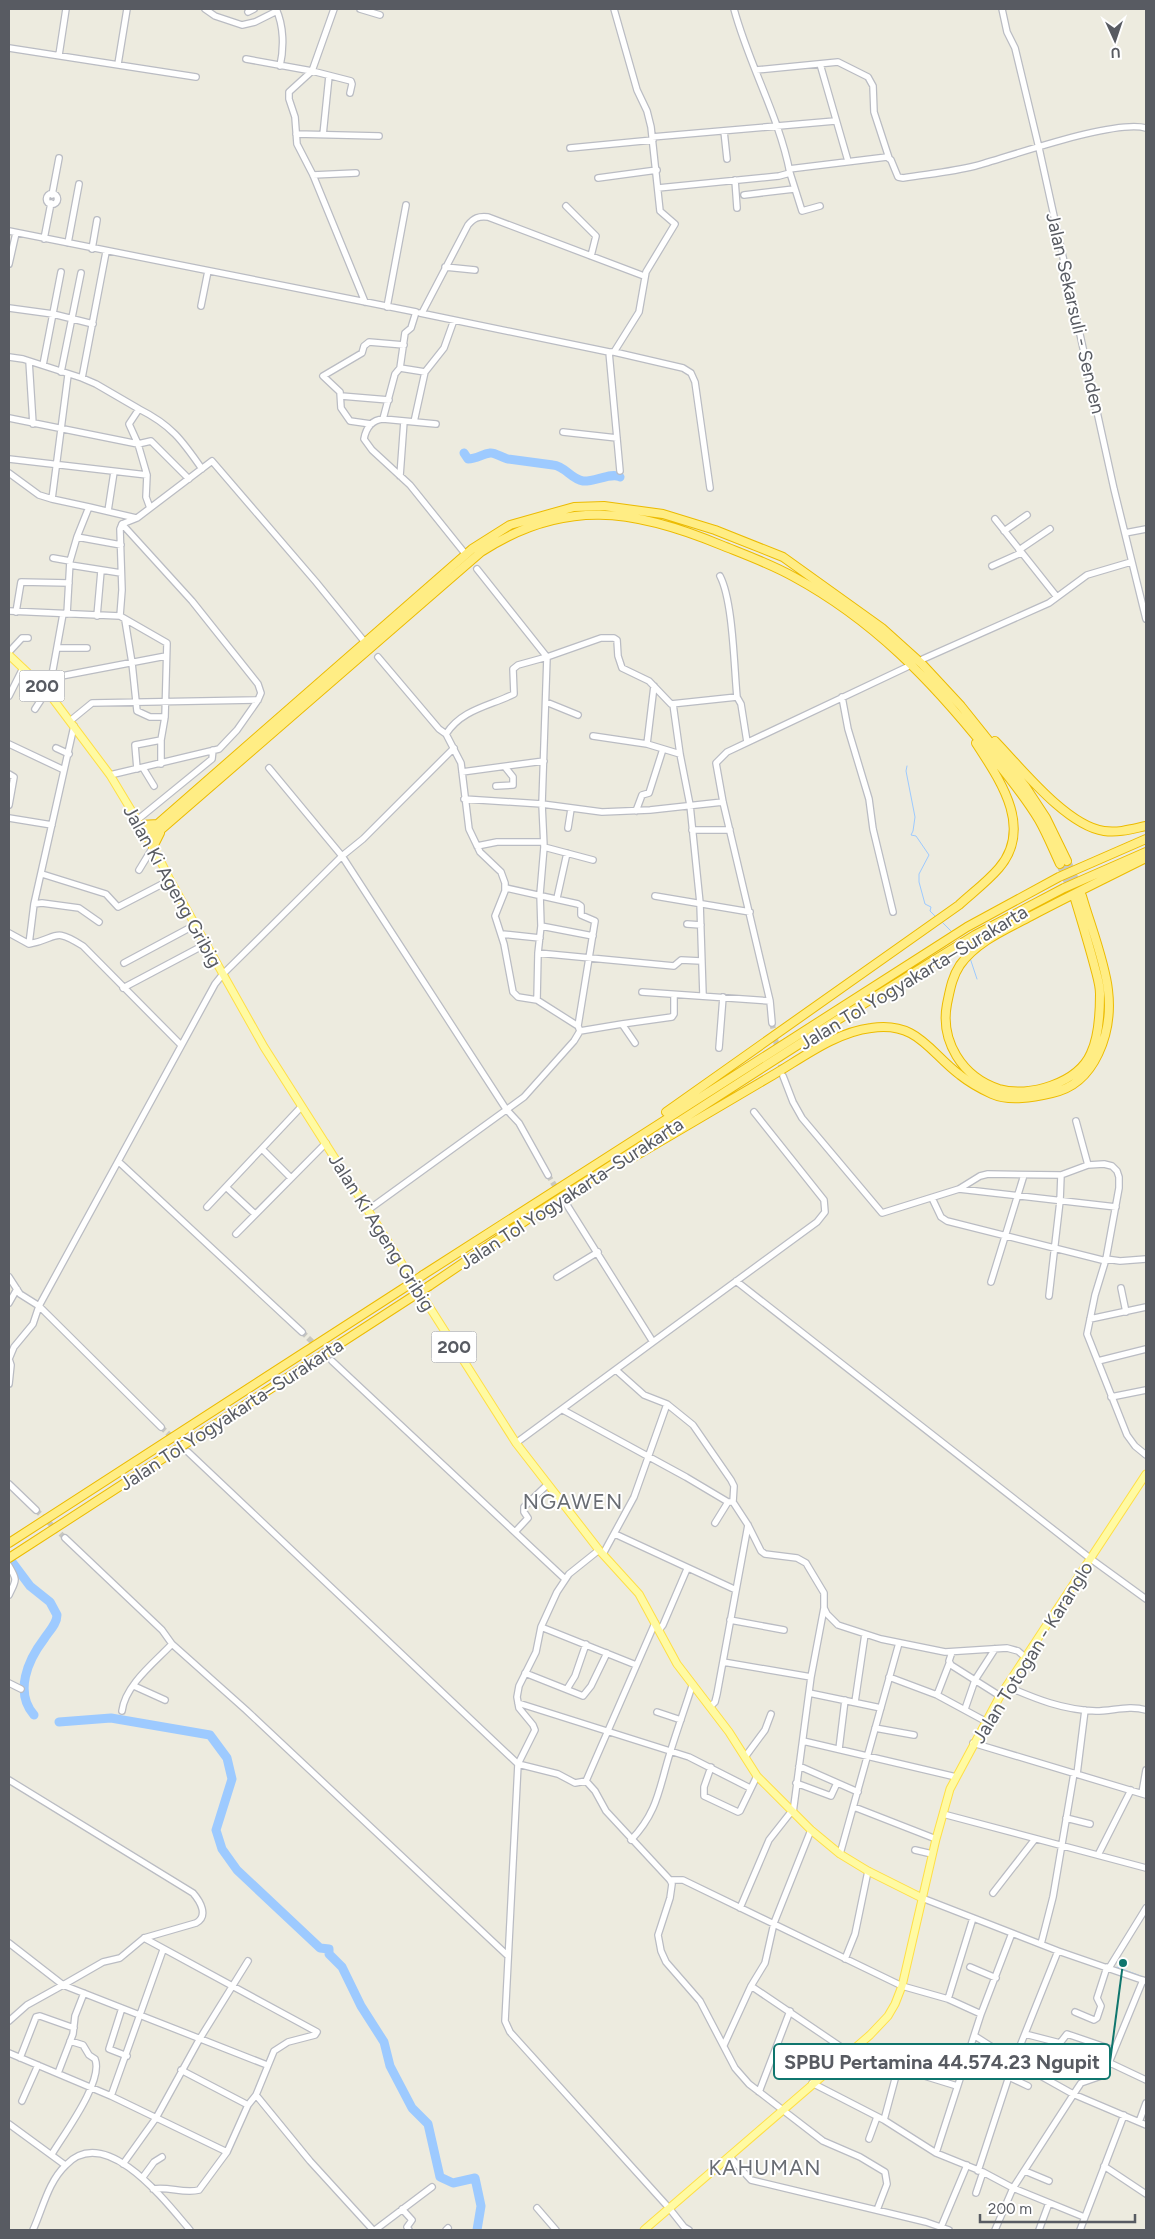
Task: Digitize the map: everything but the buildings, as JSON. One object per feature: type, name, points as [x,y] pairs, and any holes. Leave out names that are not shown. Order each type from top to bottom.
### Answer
[{"type":"highway","points":[[149,841],[160,827],[472,549],[510,525],[574,507],[604,506],[663,514],[715,530],[783,557],[836,594],[903,645],[959,709],[1019,789],[1064,862]]},
{"type":"highway","points":[[160,827],[480,552],[514,532],[552,519],[594,514],[648,521],[705,538],[795,577],[847,610],[905,657],[1065,812],[1079,822],[1104,831],[1125,831],[1146,826]]},
{"type":"highway","points":[[590,1166],[959,904],[999,868],[1008,853],[1013,837],[1013,817],[1010,801],[1003,785],[959,709]]},
{"type":"highway","points":[[137,823],[160,827]]},
{"type":"highway","name":"Jalan Tol Yogyakarta–Surakarta","points":[[11,1542],[590,1166],[967,927],[1059,877],[1146,839]]},
{"type":"highway","name":"Jalan Tol Yogyakarta–Surakarta","points":[[9,1558],[818,1032],[975,935],[1064,888],[1146,852]]},
{"type":"highway","points":[[531,1217],[827,1043],[870,1028],[890,1027],[913,1034],[936,1052],[959,1075],[995,1095],[1011,1098],[1036,1097],[1056,1092],[1076,1083],[1090,1070],[1099,1055],[1107,1023],[1108,990],[1078,897],[1100,991],[1099,1021],[1091,1053],[1072,1077],[1054,1085],[1034,1090],[1013,1091],[999,1089],[978,1079],[964,1068],[952,1048],[946,1025],[946,1012],[952,980],[960,964],[976,948],[1001,932],[1146,858]]},
{"type":"main road","name":"Jalan Ki Ageng Gribig","points":[[9,654],[47,691],[110,775],[149,841],[222,974],[301,1107],[326,1143],[516,1443],[601,1552],[639,1594],[677,1664],[710,1707],[757,1776],[792,1813],[840,1854],[868,1871],[922,1898]]},
{"type":"main road","name":"Jalan Totogan - Karanglo","points":[[644,2230],[730,2157],[812,2083],[850,2053],[888,2016],[902,1986],[942,1814],[956,1777],[985,1721],[1006,1686],[1146,1474]]},
{"type":"street","points":[[58,55],[66,9]]},
{"type":"street","points":[[118,64],[127,9]]},
{"type":"street","points":[[205,9],[214,16],[242,26],[255,22],[276,10],[282,38],[280,66]]},
{"type":"street","points":[[334,9],[312,71],[288,95],[295,117],[297,144],[313,175],[365,302]]},
{"type":"street","points":[[360,9],[380,15]]},
{"type":"street","points":[[614,9],[636,90],[647,111],[653,139],[660,211],[675,224],[644,276],[640,310],[611,352],[620,471]]},
{"type":"street","points":[[734,9],[746,52],[756,70],[776,126],[802,210],[820,206]]},
{"type":"street","name":"Jalan Sekarsuli - Senden","points":[[1002,9],[1008,32],[1015,48],[1039,148],[1131,562],[1146,619]]},
{"type":"street","points":[[9,48],[196,77]]},
{"type":"street","points":[[246,59],[312,71],[351,81],[350,93]]},
{"type":"street","points":[[756,70],[841,62],[849,69],[871,80],[874,112],[898,177],[903,178],[974,166],[1126,126],[1146,128]]},
{"type":"street","points":[[820,64],[848,161]]},
{"type":"street","points":[[323,135],[329,76]]},
{"type":"street","points":[[570,148],[835,121]]},
{"type":"street","points":[[724,131],[727,159]]},
{"type":"street","points":[[296,134],[379,136]]},
{"type":"street","points":[[44,239],[51,203],[46,201],[45,197],[52,195],[60,158]]},
{"type":"street","points":[[658,188],[779,176],[790,171],[848,161],[890,158]]},
{"type":"street","points":[[598,178],[656,170]]},
{"type":"street","points":[[313,175],[356,173]]},
{"type":"street","points":[[735,180],[737,208]]},
{"type":"street","points":[[68,243],[79,184]]},
{"type":"street","points":[[744,195],[794,189]]},
{"type":"street","points":[[387,307],[406,205]]},
{"type":"street","points":[[566,206],[596,236],[591,256]]},
{"type":"street","points":[[384,419],[395,374],[400,368],[405,333],[440,280],[468,225],[474,218],[488,217],[509,227],[644,276]]},
{"type":"street","points":[[92,249],[97,220]]},
{"type":"street","points":[[9,231],[683,368],[691,373],[695,382],[710,488]]},
{"type":"street","points":[[9,264],[16,233]]},
{"type":"street","points":[[82,378],[106,252]]},
{"type":"street","points":[[445,267],[475,270]]},
{"type":"street","points":[[201,306],[208,271]]},
{"type":"street","points":[[43,365],[61,272]]},
{"type":"street","points":[[61,372],[81,274]]},
{"type":"street","points":[[9,308],[53,314],[93,324]]},
{"type":"street","points":[[414,422],[425,372],[428,366],[442,353],[454,320]]},
{"type":"street","points":[[371,424],[350,421],[341,408],[341,396],[323,376],[362,353],[366,343],[404,345]]},
{"type":"street","points":[[9,357],[43,365],[96,384],[167,425],[202,469]]},
{"type":"street","points":[[29,361],[32,424]]},
{"type":"street","points":[[400,368],[425,372]]},
{"type":"street","points":[[52,499],[68,375]]},
{"type":"street","points":[[341,396],[389,400]]},
{"type":"street","points":[[139,409],[129,424],[138,444],[147,476],[146,497],[150,508]]},
{"type":"street","points":[[9,418],[138,444],[150,441],[189,479]]},
{"type":"street","points":[[436,424],[384,419],[376,420],[371,424],[364,439],[367,445],[410,485],[463,551]]},
{"type":"street","points":[[400,476],[404,421]]},
{"type":"street","points":[[563,432],[617,438]]},
{"type":"street","points":[[9,459],[147,476]]},
{"type":"street","points":[[122,524],[137,518],[212,461],[364,640]]},
{"type":"street","points":[[108,511],[114,472]]},
{"type":"street","points":[[9,473],[39,495],[137,518]]},
{"type":"street","points":[[34,709],[47,691],[51,678],[65,614],[70,563],[77,537],[89,507]]},
{"type":"street","points":[[1004,532],[1026,515]]},
{"type":"street","points":[[995,519],[1057,597]]},
{"type":"street","points":[[122,524],[122,618],[132,662],[138,712],[150,717],[165,717]]},
{"type":"street","points":[[110,775],[161,764],[221,747],[237,730],[261,693],[258,684],[192,601],[122,524]]},
{"type":"street","points":[[992,566],[1020,551],[1050,529]]},
{"type":"street","points":[[1125,533],[1146,529]]},
{"type":"street","points":[[77,537],[121,545]]},
{"type":"street","points":[[53,558],[102,571],[121,573]]},
{"type":"street","points":[[923,659],[1019,617],[1057,597],[1087,575],[1131,562]]},
{"type":"street","points":[[477,569],[548,657],[542,804],[544,845],[540,894],[541,926],[538,953],[537,1000]]},
{"type":"street","points":[[97,616],[102,571]]},
{"type":"street","points":[[720,576],[725,586],[728,602],[738,697],[741,704],[747,742]]},
{"type":"street","points":[[16,612],[21,582],[69,583]]},
{"type":"street","points":[[9,611],[122,618],[167,643],[165,717],[161,740],[161,764]]},
{"type":"street","points":[[9,654],[22,638],[28,638]]},
{"type":"street","points":[[446,734],[458,719],[466,714],[514,694],[514,668],[601,638],[611,638],[618,643],[618,656],[621,667],[654,686],[673,704],[690,805],[700,902],[703,995]]},
{"type":"street","points":[[58,648],[87,648]]},
{"type":"street","points":[[51,678],[166,656]]},
{"type":"street","points":[[378,657],[439,729],[446,734],[461,763],[468,824],[477,846],[485,857],[501,872],[506,888],[495,914],[502,934],[513,992],[518,997],[537,1000],[579,1028],[672,1017],[674,1014],[674,995]]},
{"type":"street","points":[[772,1023],[770,1001],[723,802],[716,763],[722,755],[747,742],[906,667]]},
{"type":"street","points":[[9,696],[23,668]]},
{"type":"street","points":[[647,744],[654,686]]},
{"type":"street","points":[[673,704],[738,697]]},
{"type":"street","points":[[842,697],[848,729],[869,800],[893,912]]},
{"type":"street","points":[[29,944],[34,904],[69,754],[72,724],[92,703],[258,700]]},
{"type":"street","points":[[546,702],[578,715]]},
{"type":"street","points":[[593,736],[647,744],[680,754]]},
{"type":"street","points":[[154,786],[140,769],[135,745],[161,740]]},
{"type":"street","points":[[9,744],[64,770]]},
{"type":"street","points":[[56,748],[69,754]]},
{"type":"street","points":[[9,1384],[11,1366],[9,1359],[14,1347],[33,1324],[39,1306],[119,1162],[181,1044],[222,974],[342,856],[363,839],[454,748]]},
{"type":"street","points":[[636,811],[641,796],[649,793],[662,749]]},
{"type":"street","points":[[137,823],[212,758],[213,750]]},
{"type":"street","points":[[462,772],[544,761]]},
{"type":"street","points":[[496,786],[513,785],[513,777],[505,766]]},
{"type":"street","points":[[269,768],[342,856],[506,1109],[519,1123],[548,1175]]},
{"type":"street","points":[[9,774],[14,777],[9,805]]},
{"type":"street","points":[[464,799],[542,804],[602,812],[636,811],[723,802]]},
{"type":"street","points":[[568,828],[571,808]]},
{"type":"street","points":[[9,818],[52,825]]},
{"type":"street","points":[[692,830],[730,830]]},
{"type":"street","points":[[138,870],[149,841]]},
{"type":"street","points":[[477,846],[497,842],[544,845],[593,860]]},
{"type":"street","points":[[557,898],[567,853]]},
{"type":"street","points":[[42,874],[106,894],[119,907],[170,880]]},
{"type":"street","points":[[368,1210],[530,1091],[574,1041],[579,1028],[594,920],[581,915],[580,905],[540,894],[506,888]]},
{"type":"street","points":[[655,896],[700,902],[750,912]]},
{"type":"street","points":[[34,904],[42,903],[79,908],[99,922]]},
{"type":"street","points":[[687,924],[701,925]]},
{"type":"street","points":[[124,963],[195,925]]},
{"type":"street","points":[[541,926],[593,936]]},
{"type":"street","points":[[9,933],[29,944],[53,935],[64,935],[96,957],[123,988],[181,1044]]},
{"type":"street","points":[[502,934],[540,938]]},
{"type":"street","points":[[123,988],[206,944]]},
{"type":"street","points":[[538,953],[674,966],[680,960],[701,961]]},
{"type":"street","points":[[642,992],[770,1001]]},
{"type":"street","points":[[719,1048],[723,997]]},
{"type":"street","points":[[622,1024],[635,1043]]},
{"type":"street","points":[[783,1076],[793,1102],[802,1118],[880,1212],[888,1212],[959,1189],[984,1174],[1061,1175],[1088,1165],[1104,1164],[1112,1166],[1117,1171],[1120,1183],[1116,1207],[1106,1260],[1090,1319],[1088,1337],[1127,1436],[1146,1455]]},
{"type":"street","points":[[207,1207],[301,1107]]},
{"type":"street","points":[[516,1443],[817,1222],[826,1208],[824,1200],[754,1112]]},
{"type":"street","points":[[1076,1121],[1088,1165]]},
{"type":"street","points":[[236,1234],[290,1177],[326,1143]]},
{"type":"street","points":[[262,1149],[290,1177]]},
{"type":"street","points":[[119,1162],[302,1332]]},
{"type":"street","points":[[991,1282],[1024,1175]]},
{"type":"street","points":[[1049,1296],[1061,1175]]},
{"type":"street","points":[[226,1187],[255,1214]]},
{"type":"street","points":[[959,1189],[1116,1207]]},
{"type":"street","points":[[932,1198],[943,1220],[1005,1237],[1106,1260],[1146,1259]]},
{"type":"street","points":[[567,1205],[653,1342]]},
{"type":"street","points":[[557,1277],[598,1252]]},
{"type":"street","points":[[9,1277],[24,1296],[39,1306],[161,1427]]},
{"type":"street","points":[[736,1281],[1091,1559],[1146,1599]]},
{"type":"street","points":[[1121,1288],[1126,1312]]},
{"type":"street","points":[[9,1303],[17,1289]]},
{"type":"street","points":[[1090,1319],[1146,1306]]},
{"type":"street","points":[[1098,1361],[1146,1349]]},
{"type":"street","points":[[332,1361],[565,1579]]},
{"type":"street","points":[[616,1370],[644,1395],[668,1404],[693,1425],[731,1480],[734,1486],[731,1502],[715,1524]]},
{"type":"street","points":[[1112,1397],[1146,1390]]},
{"type":"street","points":[[668,1404],[634,1497],[616,1534],[601,1552],[565,1579],[541,1627],[536,1652],[519,1686],[518,1703],[535,1730],[518,1764],[505,2021],[510,2032],[669,2208],[679,2222],[689,2230]]},
{"type":"street","points":[[563,1410],[731,1502],[748,1525],[761,1551],[766,1554],[797,1558],[806,1563],[824,1593],[824,1608],[811,1677],[792,1813],[769,1840],[740,1908]]},
{"type":"street","points":[[188,1452],[518,1764],[558,1774],[576,1783],[586,1781]]},
{"type":"street","points":[[515,1532],[528,1518],[524,1512],[524,1507],[547,1485]]},
{"type":"street","points":[[9,1486],[36,1510]]},
{"type":"street","points":[[710,1707],[715,1702],[717,1694],[748,1525]]},
{"type":"street","points":[[616,1534],[687,1569],[736,1590]]},
{"type":"street","points":[[65,1538],[162,1630],[172,1644],[507,1955]]},
{"type":"street","points":[[9,1566],[16,1577],[16,1582],[9,1594]]},
{"type":"street","points":[[586,1781],[636,1665],[657,1627],[663,1625],[687,1569]]},
{"type":"street","points":[[824,1608],[831,1619],[838,1625],[898,1643],[952,1652],[1011,1648],[1026,1658]]},
{"type":"street","points":[[730,1620],[784,1630]]},
{"type":"street","points":[[541,1627],[636,1665]]},
{"type":"street","points":[[855,1702],[865,1634]]},
{"type":"street","points":[[840,1854],[898,1643]]},
{"type":"street","points":[[122,1711],[123,1703],[134,1686],[172,1644]]},
{"type":"street","points":[[567,1689],[575,1676],[586,1644]]},
{"type":"street","points":[[965,1708],[975,1680],[995,1649]]},
{"type":"street","points":[[937,1695],[952,1652]]},
{"type":"street","points":[[525,1673],[567,1689],[579,1696],[586,1695],[607,1653]]},
{"type":"street","points":[[723,1662],[811,1677]]},
{"type":"street","points":[[949,1664],[1000,1696]]},
{"type":"street","points":[[889,1677],[937,1695],[965,1708],[985,1721]]},
{"type":"street","points":[[9,1683],[21,1689]]},
{"type":"street","points":[[134,1686],[165,1700]]},
{"type":"street","points":[[631,1840],[645,1826],[656,1805],[670,1752],[692,1686]]},
{"type":"street","points":[[1006,1686],[1057,1706],[1086,1710],[1131,1707],[1146,1710]]},
{"type":"street","points":[[810,1693],[881,1708]]},
{"type":"street","points":[[839,1749],[845,1700]]},
{"type":"street","points":[[518,1703],[689,1757],[750,1788]]},
{"type":"street","points":[[1041,1944],[1053,1897],[1086,1710]]},
{"type":"street","points":[[657,1712],[681,1720]]},
{"type":"street","points":[[745,1757],[765,1730],[771,1714]]},
{"type":"street","points":[[875,1728],[914,1735]]},
{"type":"street","points":[[803,1741],[956,1777]]},
{"type":"street","points":[[973,1743],[1144,1794],[1146,1770]]},
{"type":"street","points":[[799,1766],[858,1792]]},
{"type":"street","points":[[710,1767],[703,1792],[706,1799],[740,1812],[757,1776]]},
{"type":"street","points":[[9,1780],[141,1860],[196,1896],[202,1912],[200,1921],[144,1938],[120,1958],[103,1962],[27,2006],[9,2021]]},
{"type":"street","points":[[586,1781],[595,1791],[606,1811],[670,1880],[672,1884],[670,1898],[658,1935],[661,1952],[666,1962],[696,1994],[735,2068],[749,2084],[827,2143],[860,2157],[885,2172],[887,2184],[877,2210]]},
{"type":"street","points":[[796,1783],[831,1796],[836,1782]]},
{"type":"street","points":[[1098,1856],[1131,1790]]},
{"type":"street","points":[[854,1806],[936,1839]]},
{"type":"street","points":[[942,1814],[1146,1868]]},
{"type":"street","points":[[1066,1818],[1090,1824]]},
{"type":"street","points":[[724,2045],[750,1986],[765,1963],[774,1923],[811,1830]]},
{"type":"street","points":[[993,1893],[1035,1839]]},
{"type":"street","points":[[915,1850],[932,1854]]},
{"type":"street","points":[[845,1959],[855,1934],[868,1871]]},
{"type":"street","points":[[670,1880],[683,1880],[902,1986],[948,1999],[981,2014]]},
{"type":"street","points":[[922,1898],[1012,1934],[1145,1981],[1104,2075],[1081,2083],[1061,2108],[1025,2172],[1013,2188],[995,2230]]},
{"type":"street","points":[[1075,2012],[1094,2020],[1096,2018],[1101,2006],[1097,1998],[1108,1968],[1146,1908]]},
{"type":"street","points":[[948,1999],[973,1918]]},
{"type":"street","points":[[936,2152],[981,2014],[1012,1934]]},
{"type":"street","points":[[144,1938],[163,1950],[316,2031],[315,2035],[278,2046],[274,2051],[256,2095],[248,2105],[227,2152],[199,2190],[187,2191],[161,2187],[153,2189]]},
{"type":"street","points":[[9,1943],[63,1985],[139,2014],[199,2040],[268,2065]]},
{"type":"street","points":[[111,2096],[127,2056],[139,2014],[163,1950]]},
{"type":"street","points":[[976,2193],[980,2172],[1014,2061],[1058,1951]]},
{"type":"street","points":[[123,2164],[156,2118],[181,2070],[248,1961]]},
{"type":"street","points":[[970,1967],[996,1978]]},
{"type":"street","points":[[750,1986],[850,2053],[957,2086]]},
{"type":"street","points":[[58,2073],[70,2041],[75,2016],[84,1993]]},
{"type":"street","points":[[122,2008],[108,2049],[127,2056]]},
{"type":"street","points":[[759,2092],[790,2011]]},
{"type":"street","points":[[20,2058],[36,2017],[40,2016],[74,2028]]},
{"type":"street","points":[[1025,2034],[1060,2043],[1067,2034],[1114,2050]]},
{"type":"street","points":[[975,2036],[1014,2061],[1073,2094],[1146,2125]]},
{"type":"street","points":[[52,2154],[91,2088],[97,2068],[95,2059],[89,2055],[83,2046],[70,2041]]},
{"type":"street","points":[[9,2053],[111,2096],[227,2152]]},
{"type":"street","points":[[1110,2062],[1146,2080]]},
{"type":"street","points":[[22,2101],[38,2065]]},
{"type":"street","points":[[884,2120],[898,2068]]},
{"type":"street","points":[[181,2070],[248,2105]]},
{"type":"street","points":[[1009,2077],[1028,2086]]},
{"type":"street","points":[[812,2083],[877,2116],[936,2152],[1013,2188],[1084,2218]]},
{"type":"street","points":[[256,2095],[310,2161],[374,2230],[432,2187]]},
{"type":"street","points":[[1139,2122],[1146,2103]]},
{"type":"street","points":[[1080,2230],[1124,2115]]},
{"type":"street","points":[[869,2139],[877,2116]]},
{"type":"street","points":[[9,2124],[65,2165]]},
{"type":"street","points":[[34,2230],[54,2180],[65,2165],[81,2154],[91,2152],[108,2155],[143,2177],[190,2230]]},
{"type":"street","points":[[143,2177],[154,2162],[162,2157]]},
{"type":"street","points":[[730,2157],[751,2180],[877,2210],[949,2230]]},
{"type":"street","points":[[941,2227],[967,2166]]},
{"type":"street","points":[[1104,2166],[1146,2194]]},
{"type":"street","points":[[1025,2172],[1050,2181]]},
{"type":"street","points":[[1039,2230],[1049,2203]]},
{"type":"street","points":[[536,2208],[556,2230]]},
{"type":"street","points":[[402,2209],[412,2220],[407,2227],[410,2230]]},
{"type":"waterway","points":[[464,453],[468,459],[492,453],[508,459],[557,466],[583,481],[612,476],[620,477]]},
{"type":"waterway","points":[[907,766],[906,771],[915,817],[911,835],[916,836],[929,855],[919,874],[919,882],[925,904],[931,907],[930,911],[937,918]]},
{"type":"waterway","points":[[942,922],[953,933]]},
{"type":"waterway","points":[[963,946],[968,952]]},
{"type":"waterway","points":[[970,958],[977,979]]},
{"type":"waterway","points":[[9,1558],[30,1586],[50,1602],[57,1615],[54,1624],[33,1656],[26,1676],[25,1696],[28,1706],[34,1715]]},
{"type":"waterway","points":[[59,1722],[111,1718],[210,1735],[227,1758],[232,1779],[216,1830],[222,1849],[237,1870],[320,1948],[329,1949],[329,1954],[342,1967],[361,2006],[384,2042],[390,2066],[412,2108],[428,2124],[440,2177],[453,2183],[475,2178],[481,2206],[477,2230]]},
{"type":"waterway","points":[[1117,1967],[1146,1978]]},
{"type":"tunnel","points":[[1067,861],[1082,896]]},
{"type":"tunnel","points":[[1060,864],[1075,899]]},
{"type":"tunnel","points":[[772,1023],[782,1071]]},
{"type":"tunnel","points":[[548,1175],[567,1205]]},
{"type":"tunnel","points":[[302,1332],[332,1361]]},
{"type":"tunnel","points":[[161,1427],[188,1452]]},
{"type":"tunnel","points":[[36,1510],[65,1538]]},
{"type":"place","name":"SPBU Pertamina 44.574.23 Ngupit","points":[[1123,1963]]},
{"type":"district","name":"NGAWEN","points":[[573,1502]]},
{"type":"district","name":"KAHUMAN","points":[[765,2168]]}]
